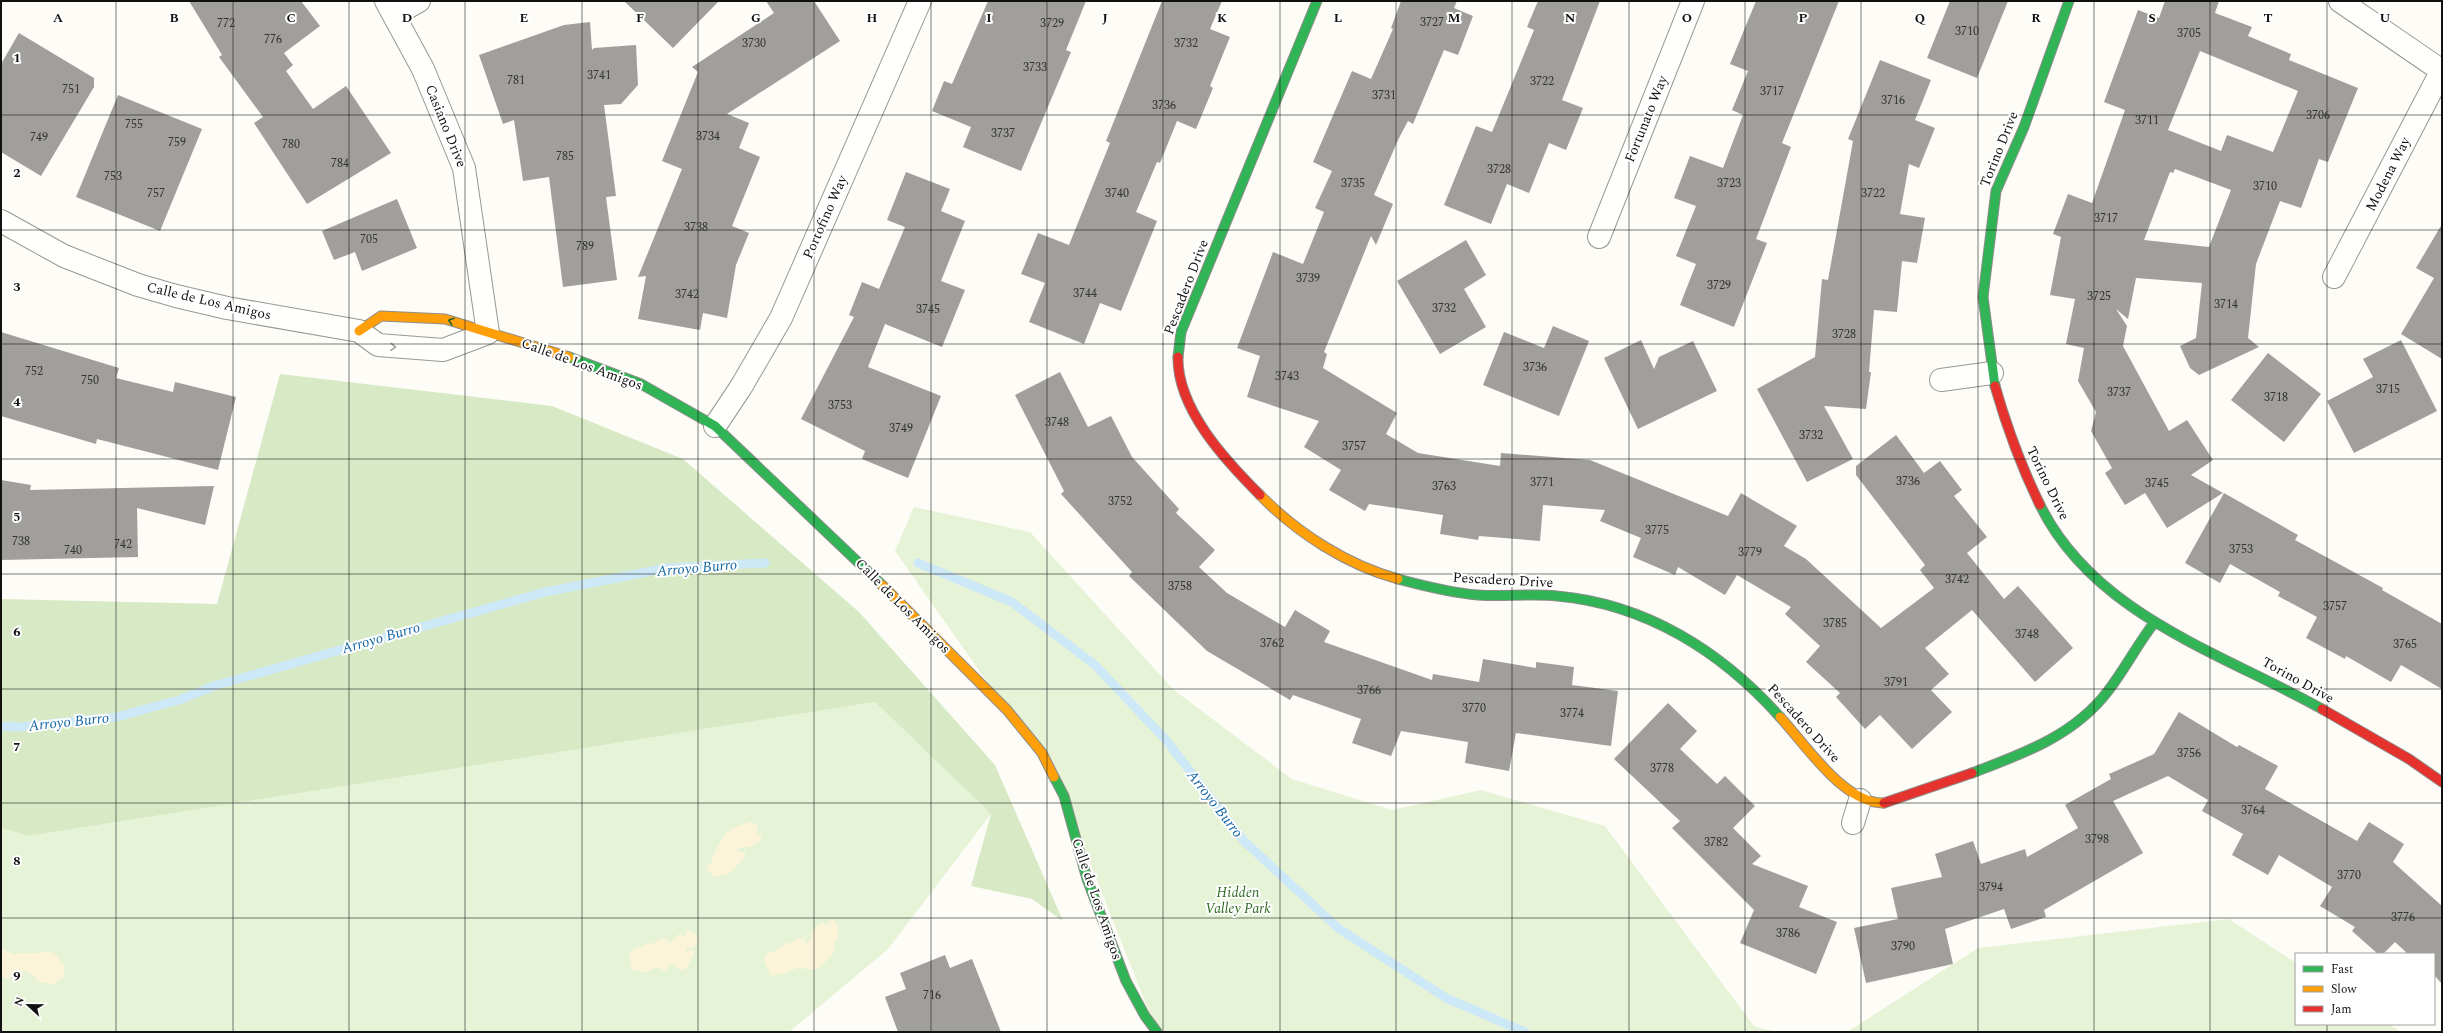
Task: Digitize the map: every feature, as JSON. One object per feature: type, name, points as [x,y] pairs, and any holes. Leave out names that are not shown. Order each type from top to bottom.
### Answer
[{"type":"street","points":[[390,8],[419,1]]},
{"type":"street","name":"Portofino Way","points":[[715,426],[741,387],[781,318],[920,1]]},
{"type":"street","name":"Pescadero Drive","points":[[1317,1],[1181,332],[1177,363],[1182,392],[1188,407],[1232,468],[1270,506],[1313,540],[1349,560],[1414,585],[1468,595],[1548,596],[1587,599],[1641,615],[1685,636],[1713,654],[1751,685],[1844,789],[1860,800],[1872,804],[1890,803],[2029,752],[2057,737],[2083,716],[2107,693],[2127,666],[2135,648],[2154,623]]},
{"type":"street","name":"Fortunato Way","points":[[1599,237],[1693,1]]},
{"type":"street","name":"Torino Drive","points":[[2069,1],[2027,120],[1996,190],[1983,297],[1992,373],[2005,422],[2020,462],[2048,522],[2081,565],[2154,623],[2291,692],[2409,759],[2442,782]]},
{"type":"street","points":[[2340,1],[2442,70]]},
{"type":"street","name":"Casiano Drive","points":[[390,8],[423,69],[464,168],[488,332]]},
{"type":"street","name":"Modena Way","points":[[2334,277],[2442,70]]},
{"type":"street","name":"Calle de Los Amigos","points":[[1,221],[64,256],[138,285],[227,308],[359,330],[380,316],[445,319],[557,353],[641,384],[715,426],[843,546],[1006,710],[1042,753],[1064,796],[1087,879],[1126,981],[1145,1016],[1157,1032]]},
{"type":"street","points":[[359,330],[378,346],[443,350],[488,332]]},
{"type":"street","points":[[1941,380],[1992,373]]},
{"type":"street","points":[[1853,823],[1860,800]]},
{"type":"green space","points":[[280,374],[552,406],[683,459],[859,612],[995,765],[1063,921],[1032,899],[971,886],[991,814],[875,702],[29,836],[1,828],[1,599],[217,604]]},
{"type":"green space","name":"Hidden Valley Park","points":[[914,507],[1030,532],[1174,690],[1292,779],[1392,810],[1481,790],[1605,826],[1754,1026],[1776,1032],[1157,1032],[1064,797],[1007,710],[895,551]]},
{"type":"green space","points":[[875,702],[991,814],[888,949],[789,1032],[1,1032],[1,828],[29,836]]},
{"type":"green space","points":[[2229,919],[2295,962],[2295,1025],[2390,1025],[2401,1032],[1847,1032],[1978,948]]},
{"type":"sand","points":[[751,822],[757,825],[757,833],[763,837],[753,846],[737,849],[737,852],[746,852],[741,861],[729,873],[715,877],[708,871],[707,866],[712,863],[712,857],[726,833],[736,827]]},
{"type":"sand","points":[[832,920],[837,923],[838,937],[833,944],[835,950],[824,963],[818,968],[811,970],[800,968],[771,975],[764,958],[768,953],[772,951],[774,954],[777,949],[788,942],[791,944],[798,938],[805,939],[806,945],[811,940],[812,931],[821,923],[825,924],[826,927],[827,923]]},
{"type":"sand","points":[[687,931],[693,932],[698,938],[694,947],[686,949],[686,952],[692,950],[695,953],[685,969],[680,970],[670,963],[665,971],[658,967],[645,972],[632,969],[629,956],[635,948],[643,947],[648,942],[655,945],[657,940],[665,938],[670,944],[680,933],[684,936]]},
{"type":"sand","points":[[1,948],[13,954],[53,952],[65,966],[63,977],[54,984],[39,982],[25,971],[17,971],[16,976],[7,978],[1,976]]},
{"type":"building","points":[[189,1],[301,1],[320,26],[284,53],[293,65],[286,71],[313,109],[346,86],[391,153],[307,204],[254,123],[263,117],[219,57],[222,55]]},
{"type":"building","points":[[624,1],[719,1],[673,48]]},
{"type":"building","points":[[766,1],[814,1],[840,41],[727,114],[749,123],[739,148],[760,157],[732,226],[749,233],[736,265],[727,318],[703,313],[700,330],[638,319],[646,276],[638,277],[682,169],[662,161],[698,72],[692,67],[774,13]]},
{"type":"building","points":[[988,1],[1086,1],[1066,50],[1071,52],[1021,171],[963,147],[971,127],[932,111],[944,81],[952,84]]},
{"type":"building","points":[[1162,1],[1222,1],[1210,29],[1230,37],[1210,86],[1213,88],[1196,129],[1177,121],[1160,163],[1157,162],[1136,212],[1157,221],[1121,311],[1100,303],[1084,344],[1029,322],[1045,283],[1021,274],[1038,233],[1069,245],[1110,143],[1106,141]]},
{"type":"building","points":[[1401,1],[1457,1],[1454,8],[1473,16],[1458,55],[1444,50],[1413,124],[1408,121],[1399,138],[1374,195],[1393,204],[1376,245],[1371,236],[1324,352],[1327,354],[1323,368],[1397,413],[1386,434],[1418,453],[1500,466],[1501,453],[1590,460],[1728,516],[1741,493],[1797,526],[1784,546],[1806,559],[1881,628],[1934,588],[1920,570],[1925,565],[1856,475],[1856,466],[1896,435],[1924,473],[1940,461],[1962,490],[1954,496],[1987,537],[1967,553],[2004,599],[2018,586],[2073,648],[2035,682],[1972,610],[1925,648],[1949,674],[1931,690],[1952,712],[1912,749],[1880,715],[1865,729],[1836,697],[1840,693],[1806,662],[1820,646],[1785,614],[1791,607],[1737,575],[1725,595],[1678,567],[1675,575],[1633,557],[1641,538],[1600,521],[1605,510],[1543,505],[1540,541],[1479,536],[1478,540],[1440,534],[1443,515],[1369,504],[1365,511],[1329,490],[1341,470],[1304,447],[1319,421],[1247,397],[1260,356],[1237,348],[1273,252],[1303,264],[1324,212],[1315,208],[1332,171],[1313,162],[1352,71],[1371,79],[1393,29],[1391,28]]},
{"type":"building","points":[[1538,1],[1600,1],[1562,100],[1583,108],[1566,150],[1549,143],[1529,193],[1507,184],[1491,224],[1444,205],[1476,126],[1492,132],[1534,30],[1527,27]]},
{"type":"building","points":[[1756,1],[1839,1],[1782,143],[1791,147],[1756,239],[1767,243],[1734,327],[1680,305],[1696,264],[1676,256],[1696,206],[1674,198],[1690,156],[1723,168],[1743,115],[1732,110],[1748,71],[1730,64]]},
{"type":"building","points":[[1950,1],[2008,1],[1977,78],[1927,58]]},
{"type":"building","points":[[2165,1],[2219,1],[2215,13],[2252,27],[2248,36],[2291,54],[2289,60],[2358,88],[2328,162],[2319,159],[2301,208],[2280,201],[2256,264],[2248,338],[2259,347],[2199,375],[2190,368],[2180,346],[2196,338],[2202,283],[2136,278],[2128,319],[2116,309],[2127,326],[2123,346],[2169,431],[2187,420],[2213,460],[2191,475],[2223,493],[2167,528],[2145,493],[2125,505],[2105,473],[2112,468],[2091,431],[2096,412],[2078,381],[2084,348],[2066,344],[2075,299],[2050,295],[2061,237],[2053,234],[2068,194],[2092,203],[2125,110],[2104,102],[2138,10],[2159,18]],"holes":[[[2200,51],[2298,91],[2273,152],[2227,135],[2221,151],[2168,130]],[[2175,169],[2231,190],[2209,247],[2144,240],[2170,172],[2173,173]]]},
{"type":"building","points":[[590,22],[592,50],[594,48],[636,45],[638,85],[621,104],[604,105],[616,196],[606,197],[617,280],[563,287],[549,177],[523,181],[514,120],[503,124],[479,55],[564,25]]},
{"type":"building","points":[[19,33],[94,78],[94,87],[41,176],[1,152],[1,64]]},
{"type":"building","points":[[1880,60],[1931,80],[1915,120],[1935,128],[1919,168],[1909,164],[1900,214],[1925,218],[1917,263],[1902,261],[1897,312],[1874,310],[1869,372],[1871,372],[1866,409],[1824,406],[1853,459],[1807,482],[1757,389],[1815,357],[1822,279],[1828,280],[1853,141],[1848,139]]},
{"type":"building","points":[[118,95],[202,129],[160,231],[76,197]]},
{"type":"building","points":[[906,172],[950,189],[941,211],[965,221],[941,281],[965,290],[942,347],[885,324],[868,367],[941,396],[908,478],[862,459],[865,451],[801,419],[854,317],[849,315],[862,282],[879,289],[905,227],[887,220]]},
{"type":"building","points":[[397,199],[417,248],[362,271],[355,252],[334,260],[322,231]]},
{"type":"building","points":[[2442,224],[2442,359],[2401,334],[2434,278],[2416,268]]},
{"type":"building","points":[[1466,240],[1486,275],[1464,289],[1486,327],[1440,354],[1397,281]]},
{"type":"building","points":[[1553,326],[1589,341],[1559,416],[1483,385],[1504,332],[1544,348]]},
{"type":"building","points":[[1,332],[119,368],[116,378],[173,392],[175,382],[236,397],[218,470],[97,439],[96,444],[1,416]]},
{"type":"building","points":[[1641,340],[1654,369],[1659,357],[1693,341],[1717,391],[1638,429],[1604,358]]},
{"type":"building","points":[[2401,340],[2437,411],[2354,453],[2327,401],[2373,377],[2363,359]]},
{"type":"building","points":[[2268,353],[2321,394],[2284,442],[2231,400]]},
{"type":"building","points":[[1060,372],[1088,427],[1111,416],[1132,457],[1179,509],[1176,513],[1215,550],[1199,567],[1227,593],[1285,627],[1295,610],[1330,631],[1324,642],[1432,680],[1433,674],[1479,682],[1483,659],[1536,668],[1536,662],[1574,667],[1572,685],[1618,691],[1611,746],[1516,733],[1509,771],[1465,763],[1468,742],[1401,731],[1391,756],[1352,743],[1361,719],[1293,695],[1290,700],[1207,651],[1129,576],[1132,572],[1061,494],[1064,491],[1015,395]]},
{"type":"building","points":[[1,480],[31,485],[30,490],[214,486],[205,525],[137,508],[138,557],[1,560]]},
{"type":"building","points":[[2224,493],[2298,535],[2295,540],[2383,588],[2382,590],[2442,624],[2442,689],[2401,665],[2391,682],[2346,656],[2345,659],[2306,638],[2317,617],[2278,596],[2280,592],[2230,564],[2220,583],[2185,563]]},
{"type":"building","points":[[1668,703],[1697,731],[1680,749],[1717,784],[1725,776],[1755,806],[1733,828],[1761,856],[1752,864],[1808,886],[1799,907],[1837,922],[1816,974],[1740,943],[1754,910],[1672,828],[1680,821],[1614,759]]},
{"type":"building","points":[[2179,712],[2237,747],[2239,745],[2278,766],[2265,789],[2357,841],[2369,822],[2404,844],[2393,862],[2442,906],[2442,984],[2435,976],[2435,953],[2407,953],[2395,942],[2384,953],[2377,953],[2352,931],[2355,927],[2320,906],[2332,887],[2279,855],[2268,875],[2232,855],[2243,834],[2202,811],[2208,800],[2168,776],[2113,801],[2143,853],[2044,910],[2046,917],[2011,929],[2004,909],[1945,929],[1953,964],[1866,983],[1854,928],[1898,919],[1891,888],[1942,877],[1935,854],[1973,841],[1981,864],[2025,849],[2027,857],[2078,828],[2065,805],[2111,779],[2109,774],[2154,754]]},
{"type":"building","points":[[945,955],[950,968],[972,959],[1001,1032],[898,1032],[885,997],[906,989],[900,973]]},
{"type":"waterway","name":"Arroyo Burro","points":[[1,726],[19,727],[117,717],[179,700],[217,685],[545,592],[667,568],[765,563]]},
{"type":"waterway","name":"Arroyo Burro","points":[[918,563],[1012,602],[1095,665],[1166,740],[1244,841],[1338,928],[1446,998],[1525,1032]]},
{"type":"traffic: fast","points":[[1178,357],[1181,332],[1317,1]]},
{"type":"traffic: fast","points":[[1995,386],[1983,297],[1996,191],[2024,127],[2069,1]]},
{"type":"traffic: fast","points":[[569,357],[641,384],[715,426],[882,585]]},
{"type":"traffic: fast","points":[[2040,505],[2064,543],[2093,575],[2127,603],[2164,627],[2203,649],[2322,709]]},
{"type":"traffic: fast","points":[[1398,579],[1458,593],[1557,596],[1590,601],[1621,609],[1651,620],[1680,635],[1707,652],[1733,671],[1780,717]]},
{"type":"traffic: fast","points":[[1972,773],[2028,751],[2063,732],[2079,720],[2094,707],[2108,691],[2154,623]]},
{"type":"traffic: fast","points":[[1054,777],[1064,796],[1087,879],[1126,981],[1145,1016],[1157,1032]]},
{"type":"traffic: slow","points":[[359,331],[381,316],[445,319],[569,357]]},
{"type":"traffic: slow","points":[[1260,495],[1274,509],[1306,535],[1324,546],[1360,565],[1398,579]]},
{"type":"traffic: slow","points":[[882,585],[1007,710],[1042,753],[1054,777]]},
{"type":"traffic: slow","points":[[1780,717],[1814,757],[1840,784],[1869,801],[1884,803]]},
{"type":"traffic: jam","points":[[1178,357],[1180,376],[1186,396],[1195,415],[1219,450],[1260,495]]},
{"type":"traffic: jam","points":[[1995,386],[2015,447],[2040,505]]},
{"type":"traffic: jam","points":[[2322,709],[2409,759],[2442,782]]},
{"type":"traffic: jam","points":[[1884,803],[1972,773]]}]
